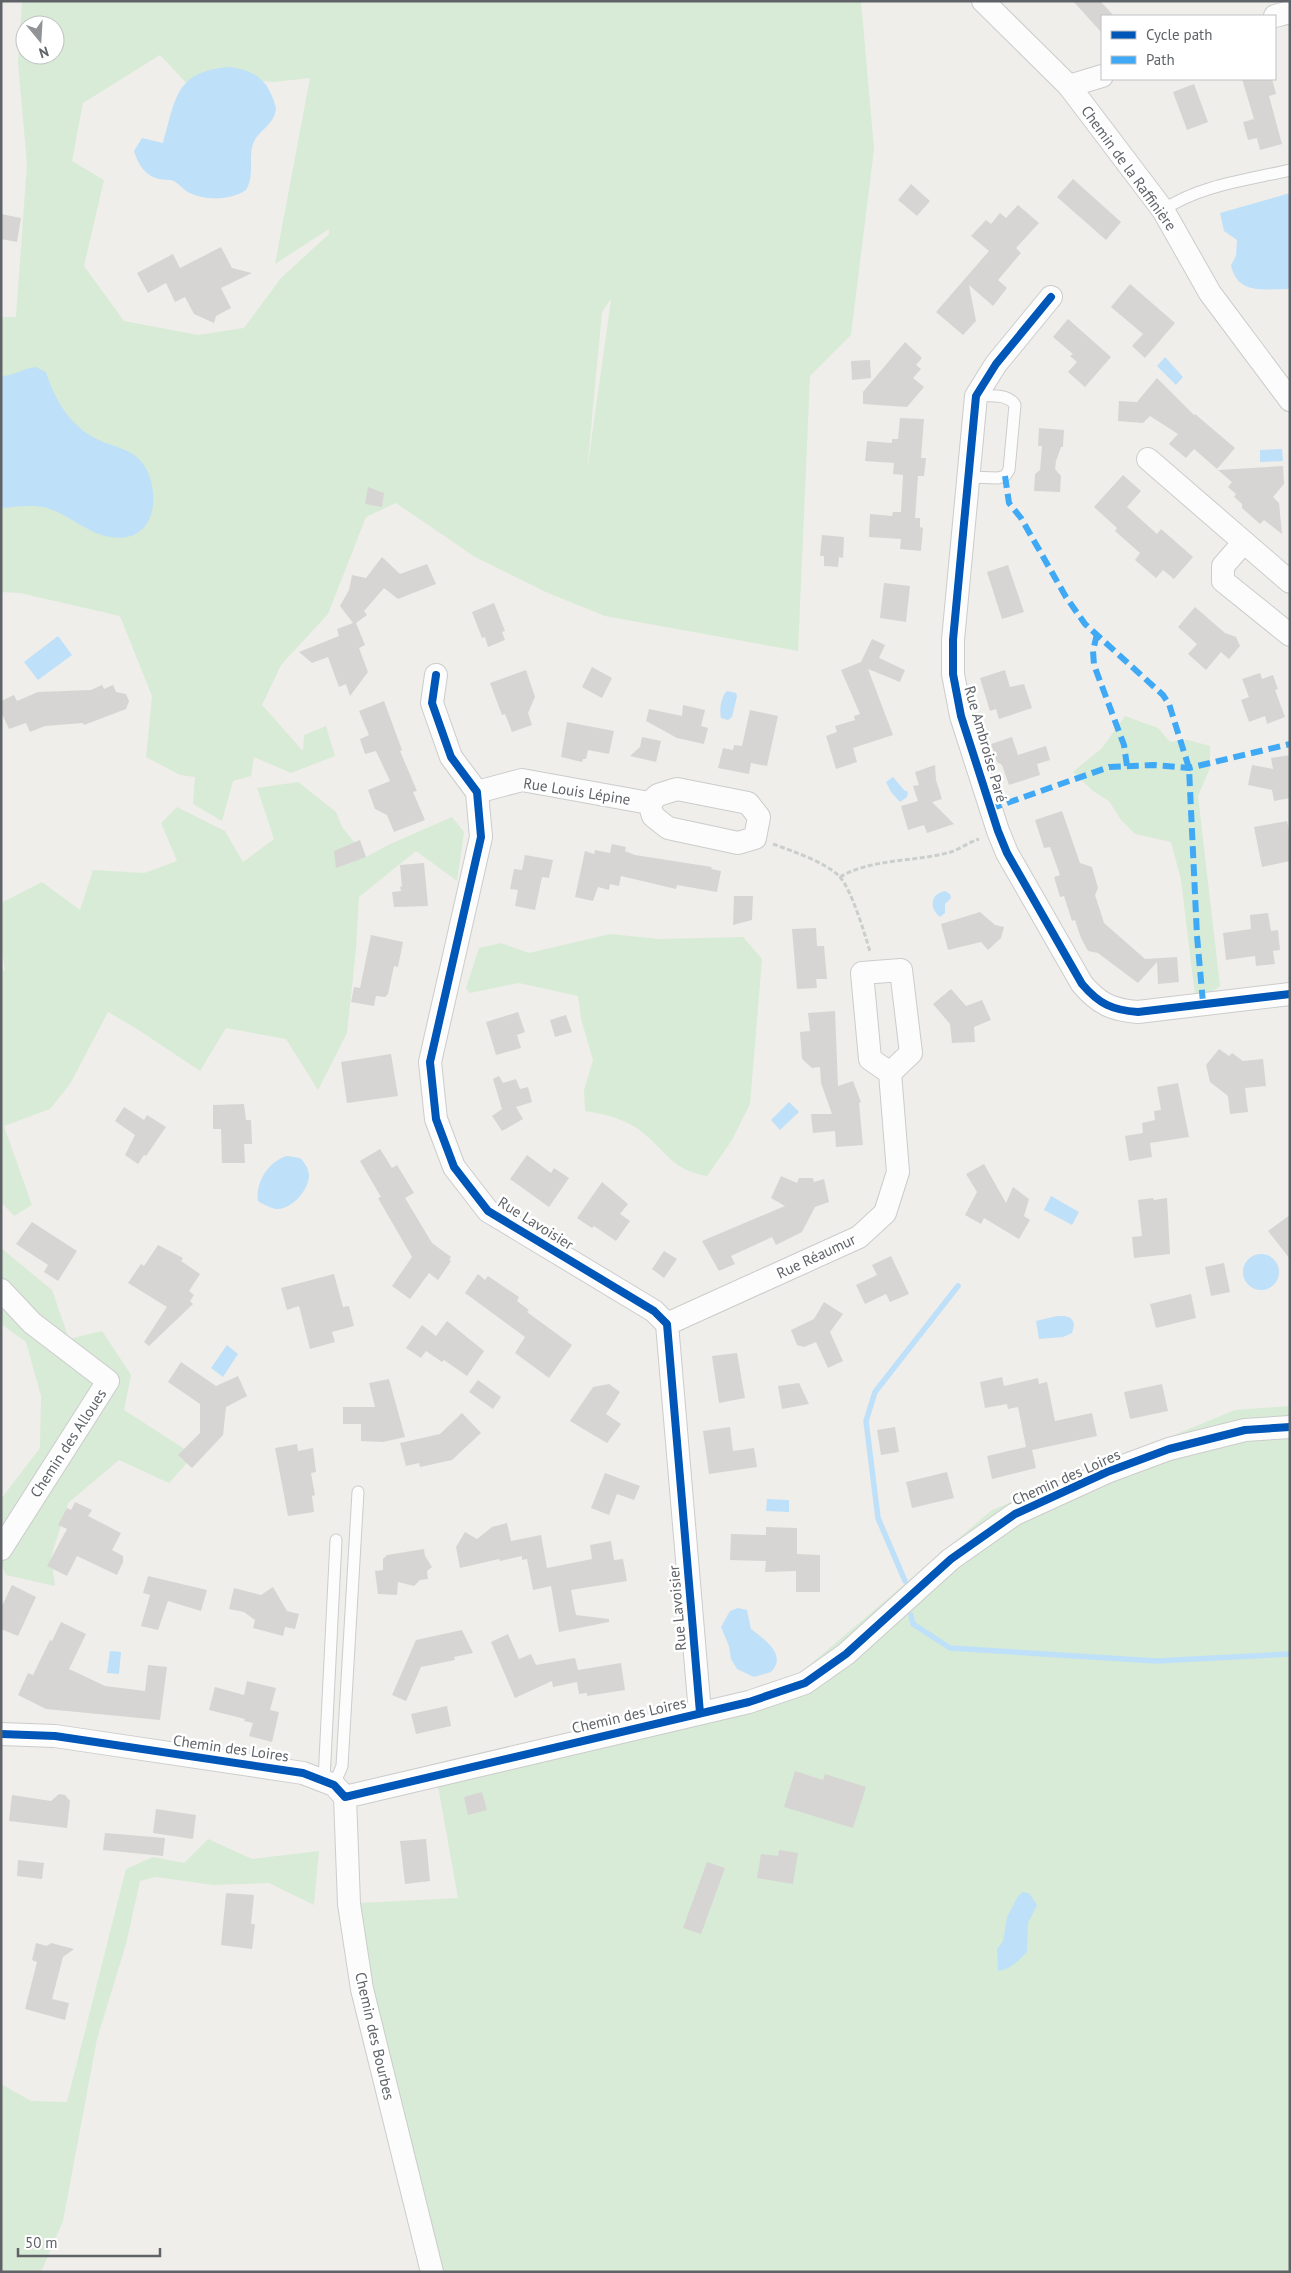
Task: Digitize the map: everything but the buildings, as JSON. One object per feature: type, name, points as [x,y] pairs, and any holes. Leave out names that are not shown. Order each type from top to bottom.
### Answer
[{"type":"street","name":"Chemin de la Raffinière","points":[[983,1],[1069,86],[1163,210],[1210,293],[1290,400]]},
{"type":"street","points":[[1276,16],[1290,12]]},
{"type":"street","points":[[1069,86],[1101,76]]},
{"type":"street","name":"Rue Ambroise Paré","points":[[1051,297],[996,364],[976,396],[953,640],[953,674],[961,716],[998,831],[1007,853],[1082,984],[1093,997],[1104,1004],[1121,1011],[1138,1012],[1290,994]]},
{"type":"street","points":[[1148,459],[1290,582]]},
{"type":"street","points":[[1244,542],[1223,566],[1222,581],[1290,635]]},
{"type":"street","points":[[436,674],[432,703],[451,757],[477,792]]},
{"type":"street","name":"Rue Louis Lépine","points":[[477,792],[522,780],[649,803]]},
{"type":"street","name":"Rue Louis Lépine","points":[[676,789],[748,804],[760,817],[755,838],[738,843],[668,828],[653,816],[649,803],[658,795],[676,789]]},
{"type":"street","name":"Rue Lavoisier","points":[[477,792],[480,837],[430,1062],[436,1119],[454,1167],[488,1211],[654,1311],[667,1324],[700,1713]]},
{"type":"street","points":[[902,970],[911,1053],[890,1073],[870,1060],[862,973],[902,970]]},
{"type":"street","name":"Rue Réaumur","points":[[667,1324],[859,1238],[885,1213],[898,1172],[890,1073]]},
{"type":"street","name":"Chemin des Alloues","points":[[1,1290],[32,1323],[108,1381],[1,1548]]},
{"type":"street","name":"Chemin des Loires","points":[[1,1734],[55,1736],[303,1773],[335,1787],[749,1702],[805,1682],[846,1654],[951,1559],[1015,1514],[1107,1472],[1169,1449],[1245,1430],[1290,1427]]},
{"type":"street","name":"Chemin des Bourbes","points":[[335,1787],[348,1904],[362,1989],[432,2272]]},
{"type":"lane","points":[[1163,210],[1178,200],[1201,191],[1290,170]]},
{"type":"lane","points":[[968,477],[998,478],[1005,476],[1009,470],[1015,405],[1012,400],[1006,397],[976,396]]},
{"type":"lane","points":[[335,1787],[342,1766],[358,1492]]},
{"type":"lane","points":[[335,1787],[336,1540]]},
{"type":"path","points":[[840,877],[849,872],[874,866],[952,852],[972,841],[998,831]]},
{"type":"path","points":[[755,838],[787,849],[831,870],[840,877],[849,891],[875,972]]},
{"type":"green space","points":[[22,1],[861,1],[874,149],[851,335],[810,376],[798,651],[605,616],[548,593],[475,557],[396,503],[366,517],[328,614],[281,665],[262,705],[303,751],[304,735],[326,726],[335,756],[291,773],[254,757],[251,776],[233,781],[222,821],[193,804],[195,777],[180,775],[146,757],[152,696],[120,616],[20,593],[1,592],[1,317],[16,317],[27,164],[18,65],[65,65],[65,15],[21,15]],"holes":[[[160,55],[191,88],[241,79],[274,82],[310,78],[275,264],[329,229],[329,234],[281,278],[244,328],[198,335],[124,321],[84,266],[104,180],[72,161],[83,103]],[[611,300],[587,471],[602,312]]]},
{"type":"green space","points":[[1125,716],[1158,728],[1170,742],[1188,740],[1210,746],[1210,768],[1198,796],[1220,986],[1211,992],[1195,995],[1181,880],[1171,842],[1135,834],[1121,820],[1109,801],[1093,791],[1073,772],[1102,748]]},
{"type":"green space","points":[[298,782],[336,812],[342,827],[366,857],[388,845],[452,817],[464,832],[457,881],[416,851],[359,897],[356,949],[347,1033],[318,1090],[286,1039],[226,1028],[200,1071],[108,1012],[70,1084],[50,1109],[4,1126],[32,1205],[14,1216],[1,1202],[1,969],[5,971],[1,945],[1,903],[42,882],[80,910],[93,870],[144,873],[177,861],[161,823],[177,807],[225,831],[243,862],[274,839],[257,788]]},
{"type":"green space","points":[[610,934],[660,939],[743,937],[762,959],[750,1104],[732,1140],[707,1176],[678,1165],[636,1127],[622,1120],[585,1111],[584,1090],[593,1060],[581,1019],[578,996],[519,983],[470,993],[466,988],[479,948],[501,943],[529,953]]},
{"type":"green space","points":[[1,1248],[52,1290],[69,1339],[102,1331],[131,1375],[124,1410],[194,1455],[169,1483],[119,1460],[68,1503],[51,1557],[55,1586],[6,1575],[1,1564],[1,1499],[40,1448],[41,1396],[26,1342],[1,1324]]},
{"type":"green space","points":[[1290,1406],[1290,2272],[422,2272],[341,1904],[458,1898],[436,1775],[725,1699],[799,1674],[992,1510],[1235,1410]]},
{"type":"green space","points":[[208,1839],[252,1859],[319,1851],[314,1905],[269,1883],[213,1885],[156,1877],[140,1881],[126,1944],[97,2039],[63,2221],[41,2272],[1,2272],[1,2084],[31,2101],[67,2102],[126,1869],[153,1857],[184,1863]]},
{"type":"water","points":[[230,67],[248,71],[261,79],[270,91],[276,108],[273,119],[255,139],[253,144],[251,173],[246,190],[240,194],[224,198],[200,197],[186,191],[174,181],[159,179],[146,172],[140,165],[134,151],[142,138],[163,143],[175,100],[188,81],[198,74]]},
{"type":"water","points":[[1290,193],[1290,287],[1288,289],[1261,289],[1245,286],[1234,275],[1231,265],[1236,256],[1237,240],[1224,231],[1220,213]]},
{"type":"water","points":[[1165,357],[1183,377],[1176,385],[1157,366]]},
{"type":"water","points":[[36,367],[46,372],[59,402],[79,427],[103,442],[132,453],[147,470],[151,480],[153,504],[151,515],[146,525],[138,533],[116,538],[95,533],[47,508],[30,506],[1,508],[1,376]]},
{"type":"water","points":[[1282,449],[1283,461],[1260,462],[1260,450]]},
{"type":"water","points":[[58,636],[72,655],[38,680],[24,662]]},
{"type":"water","points":[[727,691],[736,693],[737,696],[732,717],[728,720],[721,718],[720,711],[722,700]]},
{"type":"water","points":[[893,777],[908,792],[907,797],[900,802],[891,792],[886,782]]},
{"type":"water","points":[[945,891],[950,894],[951,898],[945,904],[945,913],[940,917],[934,910],[933,902],[936,895]]},
{"type":"water","points":[[789,1102],[799,1112],[780,1130],[771,1120]]},
{"type":"water","points":[[287,1156],[302,1160],[308,1170],[308,1181],[303,1193],[293,1203],[276,1209],[258,1201],[259,1187],[269,1167],[274,1162]]},
{"type":"water","points":[[1051,1196],[1079,1212],[1072,1225],[1044,1210]]},
{"type":"water","points":[[1261,1254],[1268,1255],[1274,1259],[1278,1265],[1278,1279],[1274,1285],[1268,1289],[1261,1290],[1254,1289],[1248,1285],[1244,1279],[1243,1272],[1244,1265],[1248,1259],[1254,1255]]},
{"type":"water","points":[[1066,1316],[1072,1319],[1074,1325],[1072,1333],[1063,1337],[1039,1339],[1036,1321]]},
{"type":"water","points":[[227,1345],[238,1354],[223,1377],[211,1368]]},
{"type":"water","points":[[767,1499],[789,1500],[789,1512],[766,1511]]},
{"type":"water","points":[[738,1608],[747,1610],[751,1629],[768,1643],[776,1654],[776,1666],[771,1672],[754,1677],[737,1669],[731,1659],[729,1646],[721,1627],[730,1611]]},
{"type":"water","points":[[110,1651],[121,1652],[119,1674],[107,1673]]},
{"type":"water","points":[[1023,1892],[1029,1893],[1037,1905],[1028,1923],[1027,1952],[1011,1966],[998,1971],[997,1949],[1003,1941],[1007,1917],[1018,1896]]},
{"type":"waterway","points":[[905,1581],[878,1518],[866,1421],[875,1392],[958,1286]]},
{"type":"waterway","points":[[911,1615],[913,1624],[950,1648],[1156,1661],[1290,1654]]},
{"type":"marked path","points":[[1005,476],[1009,503],[1021,518],[1066,597],[1085,624],[1163,695],[1169,704],[1189,768],[1197,936],[1203,1003]]},
{"type":"marked path","points":[[1097,634],[1093,651],[1094,665],[1124,745],[1127,766]]},
{"type":"marked path","points":[[990,809],[1109,767],[1153,765],[1189,768],[1290,744]]},
{"type":"cycle path","points":[[1051,297],[996,364],[976,396],[953,640],[953,674],[961,716],[998,831],[1007,853],[1082,984],[1094,997],[1107,1005],[1121,1010],[1138,1012],[1290,994]]},
{"type":"cycle path","points":[[436,675],[432,703],[451,757],[477,792],[481,837],[430,1062],[436,1119],[454,1167],[488,1211],[654,1311],[667,1324],[700,1713]]},
{"type":"cycle path","points":[[1,1734],[55,1736],[303,1773],[334,1785],[345,1797],[749,1702],[805,1683],[846,1654],[951,1559],[1015,1514],[1107,1472],[1169,1449],[1245,1430],[1290,1427]]}]
